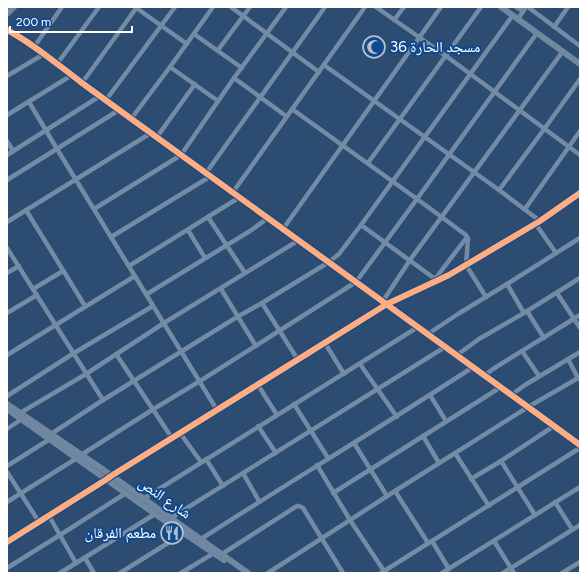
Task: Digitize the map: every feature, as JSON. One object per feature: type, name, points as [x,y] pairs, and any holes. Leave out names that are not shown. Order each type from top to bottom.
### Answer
[{"type":"main road","points":[[7,14],[14,7]]},
{"type":"main road","points":[[502,7],[580,64]]},
{"type":"main road","name":"شارع النص","points":[[7,404],[21,416],[171,518],[248,573]]},
{"type":"main road","name":"شارع النص","points":[[7,409],[21,416]]},
{"type":"main road","name":"شارع النص","points":[[109,477],[126,493],[242,573]]},
{"type":"street","points":[[34,47],[62,7]]},
{"type":"street","points":[[57,64],[98,7]]},
{"type":"street","points":[[82,83],[136,7],[187,44]]},
{"type":"street","points":[[106,100],[174,7]]},
{"type":"street","points":[[132,119],[213,7]]},
{"type":"street","points":[[230,7],[319,72]]},
{"type":"street","points":[[218,50],[250,7]]},
{"type":"street","points":[[94,209],[181,155],[234,78],[286,7]]},
{"type":"street","points":[[111,237],[208,174],[260,97],[325,7]]},
{"type":"street","points":[[233,192],[365,7]]},
{"type":"street","points":[[376,7],[446,56],[580,155]]},
{"type":"street","points":[[394,20],[404,7]]},
{"type":"street","points":[[283,229],[442,7]]},
{"type":"street","points":[[368,163],[481,7]]},
{"type":"street","points":[[516,7],[526,8],[579,44]]},
{"type":"street","points":[[554,27],[568,7]]},
{"type":"street","points":[[7,466],[103,400],[329,262],[339,254],[470,75],[515,17],[526,8]]},
{"type":"street","points":[[7,30],[20,37],[44,54],[512,395],[580,447],[518,488],[382,572],[316,466]]},
{"type":"street","points":[[7,502],[279,332],[356,282],[418,199],[537,33]]},
{"type":"street","points":[[194,34],[242,68]]},
{"type":"street","points":[[383,301],[410,260],[563,51]]},
{"type":"street","points":[[7,76],[44,54]]},
{"type":"street","points":[[324,65],[525,208],[537,222],[556,253]]},
{"type":"street","points":[[170,67],[218,101]]},
{"type":"street","points":[[7,115],[72,75]]},
{"type":"street","points":[[234,78],[286,116]]},
{"type":"street","points":[[499,190],[580,79]]},
{"type":"street","points":[[157,137],[195,84]]},
{"type":"street","points":[[7,155],[100,96]]},
{"type":"street","points":[[29,102],[217,410]]},
{"type":"street","points":[[292,109],[466,235],[466,265],[486,297]]},
{"type":"street","points":[[7,180],[119,110]]},
{"type":"street","points":[[525,208],[580,131]]},
{"type":"street","points":[[7,222],[151,133]]},
{"type":"street","points":[[7,141],[13,151]]},
{"type":"street","points":[[7,542],[387,304],[466,265],[537,222],[580,193]]},
{"type":"street","points":[[129,266],[240,197]]},
{"type":"street","points":[[26,210],[86,306]]},
{"type":"street","points":[[208,217],[245,272]]},
{"type":"street","points":[[147,294],[268,218]]},
{"type":"street","points":[[361,225],[436,280]]},
{"type":"street","points":[[188,230],[205,258]]},
{"type":"street","points":[[436,280],[467,237]]},
{"type":"street","points":[[428,334],[579,239],[580,245]]},
{"type":"street","points":[[7,429],[21,416],[116,354],[221,289],[245,272],[299,240]]},
{"type":"street","points":[[7,248],[103,400]]},
{"type":"street","points":[[7,273],[19,266]]},
{"type":"street","points":[[33,289],[63,271]]},
{"type":"street","points":[[7,355],[135,276]]},
{"type":"street","points":[[457,355],[480,339],[580,278]]},
{"type":"street","points":[[507,284],[544,338]]},
{"type":"street","points":[[221,289],[256,346]]},
{"type":"street","points":[[557,293],[580,328]]},
{"type":"street","points":[[7,313],[37,295]]},
{"type":"street","points":[[262,303],[298,360]]},
{"type":"street","points":[[7,396],[74,353],[153,306]]},
{"type":"street","points":[[484,375],[580,315]]},
{"type":"street","points":[[143,499],[418,327]]},
{"type":"street","points":[[325,343],[344,374]]},
{"type":"street","points":[[171,518],[445,347]]},
{"type":"street","points":[[522,351],[538,376]]},
{"type":"street","points":[[512,395],[538,376],[580,352]]},
{"type":"street","points":[[116,354],[172,438]]},
{"type":"street","points":[[268,573],[528,407],[579,378],[568,360]]},
{"type":"street","points":[[360,364],[397,416]]},
{"type":"street","points":[[201,539],[473,367]]},
{"type":"street","points":[[258,385],[277,415]]},
{"type":"street","points":[[333,493],[501,387]]},
{"type":"street","points":[[430,395],[446,422]]},
{"type":"street","points":[[294,404],[328,458]]},
{"type":"street","points":[[258,426],[276,453]]},
{"type":"street","points":[[472,479],[554,426]]},
{"type":"street","points":[[180,433],[200,462]]},
{"type":"street","points":[[423,436],[439,463]]},
{"type":"street","points":[[354,443],[387,496]]},
{"type":"street","points":[[455,453],[489,506]]},
{"type":"street","points":[[206,459],[223,486]]},
{"type":"street","points":[[501,461],[535,515]]},
{"type":"street","points":[[7,472],[39,522]]},
{"type":"street","points":[[243,473],[260,501]]},
{"type":"street","points":[[442,573],[580,487]]},
{"type":"street","points":[[395,491],[449,568]]},
{"type":"street","points":[[7,568],[126,493]]},
{"type":"street","points":[[555,502],[572,529]]},
{"type":"street","points":[[222,554],[299,506],[303,508],[343,573]]},
{"type":"street","points":[[60,573],[156,514]]},
{"type":"street","points":[[49,516],[76,563]]},
{"type":"street","points":[[503,573],[580,525]]},
{"type":"street","points":[[120,573],[184,533]]},
{"type":"street","points":[[494,541],[514,573]]},
{"type":"street","points":[[181,573],[214,554]]},
{"type":"street","points":[[85,558],[94,573]]},
{"type":"street","points":[[562,573],[580,562]]},
{"type":"cycle path","points":[[7,30],[36,48],[580,445]]},
{"type":"cycle path","points":[[7,542],[387,304],[449,275],[540,221],[580,193]]},
{"type":"place","name":"مسجد الحارة 36","points":[[374,47]]},
{"type":"place","name":"مطعم الفرقان","points":[[172,533]]}]
